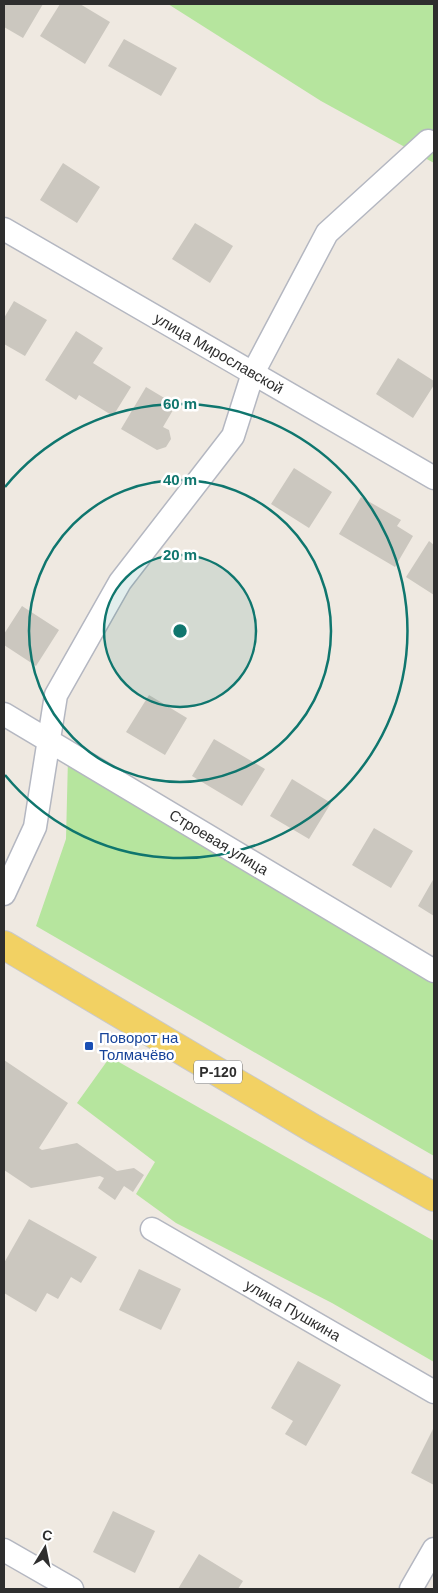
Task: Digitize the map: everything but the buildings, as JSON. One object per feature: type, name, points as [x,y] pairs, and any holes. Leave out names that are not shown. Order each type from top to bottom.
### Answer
[{"type":"main road","name":"Р-120","points":[[4,945],[314,1129],[434,1197]]},
{"type":"street","points":[[4,894],[35,827],[56,695],[120,582],[233,436],[253,373],[327,233],[428,141]]},
{"type":"street","name":"улица Мирославской","points":[[4,229],[434,478]]},
{"type":"street","name":"Строевая улица","points":[[4,714],[434,970]]},
{"type":"street","name":"улица Пушкина","points":[[152,1229],[434,1392]]},
{"type":"street","points":[[411,1589],[434,1549]]},
{"type":"street","points":[[4,1550],[72,1589]]},
{"type":"green space","points":[[168,4],[434,4],[434,163],[321,101]]},
{"type":"green space","points":[[68,758],[434,978],[434,1156],[36,926],[66,839]]},
{"type":"green space","points":[[110,1057],[434,1241],[434,1362],[332,1303],[176,1223],[136,1194],[155,1162],[77,1103]]},
{"type":"place","name":"Поворот на Толмачёво","points":[[89,1046]]}]
